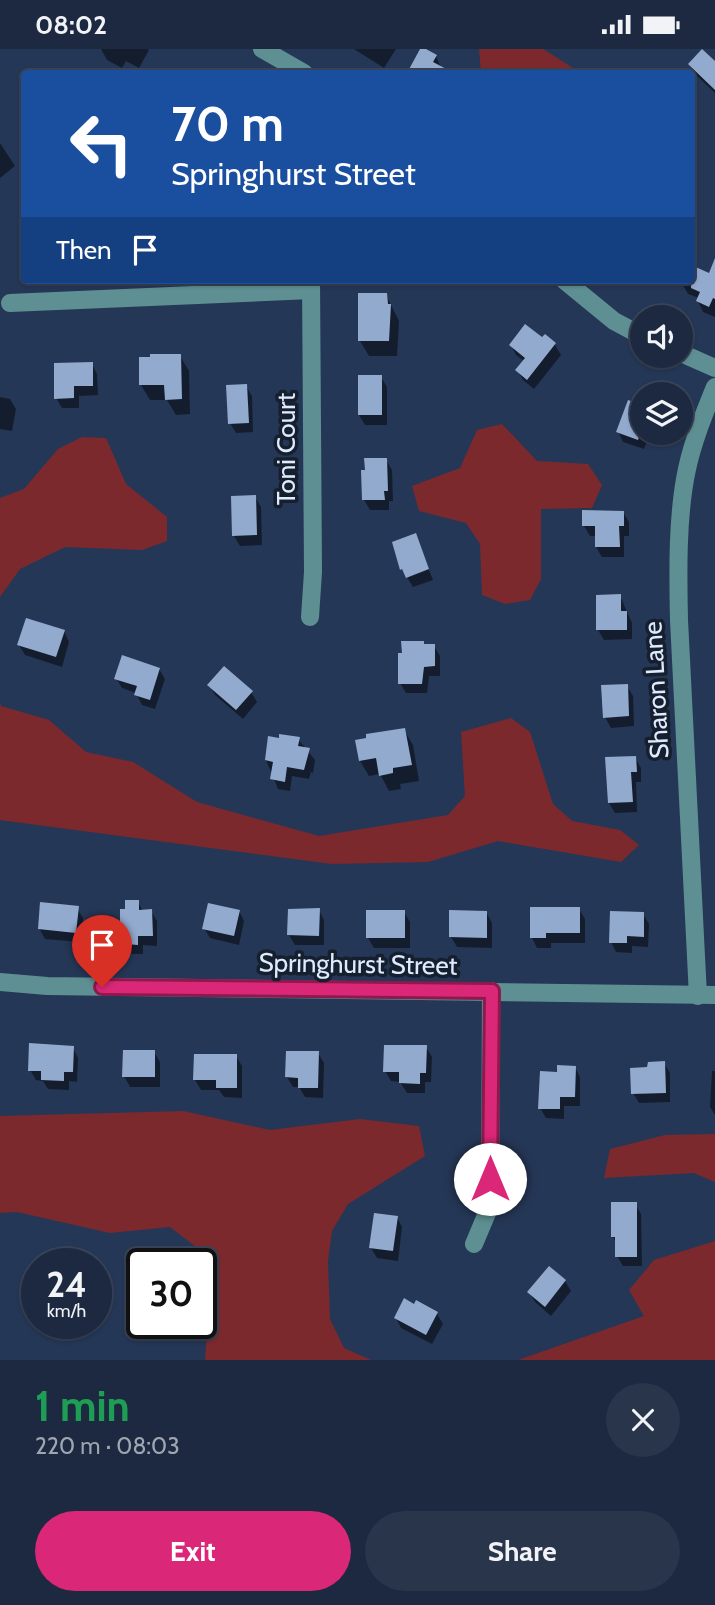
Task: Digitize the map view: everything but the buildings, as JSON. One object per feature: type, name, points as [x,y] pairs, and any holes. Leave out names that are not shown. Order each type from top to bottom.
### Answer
[{"type":"street","points":[[262,49],[299,70]]},
{"type":"street","points":[[569,284],[614,321],[630,330]]},
{"type":"street","points":[[10,303],[311,285]]},
{"type":"street","name":"Toni Court","points":[[310,617],[313,572],[311,285]]},
{"type":"street","points":[[693,358],[715,368]]},
{"type":"street","name":"Sharon Lane","points":[[707,995],[679,620],[678,558],[687,471],[701,419],[715,387]]},
{"type":"street","name":"Springhurst Street","points":[[0,982],[47,986],[707,995]]},
{"type":"street","points":[[474,1244],[490,1206],[492,991]]},
{"type":"shaded area","points":[[479,49],[543,49],[576,70],[481,70]]},
{"type":"shaded area","points":[[502,424],[537,461],[588,464],[602,485],[592,508],[541,509],[541,579],[530,600],[505,604],[482,595],[480,544],[466,523],[419,511],[412,486],[460,468],[477,430]]},
{"type":"shaded area","points":[[82,437],[106,438],[126,484],[167,517],[167,541],[142,550],[65,547],[20,569],[0,597],[0,498],[24,489],[58,449]]},
{"type":"shaded area","points":[[0,702],[1,706],[49,720],[86,752],[133,762],[197,802],[319,836],[448,815],[465,796],[461,732],[511,718],[530,732],[553,804],[572,821],[620,830],[639,845],[621,862],[498,841],[428,862],[332,864],[0,820]]},
{"type":"shaded area","points":[[183,1111],[270,1130],[360,1119],[419,1126],[425,1156],[348,1204],[332,1231],[328,1261],[330,1319],[344,1348],[371,1360],[205,1360],[206,1339],[217,1339],[217,1248],[196,1248],[170,1227],[110,1233],[17,1212],[0,1213],[0,1116]]},
{"type":"shaded area","points":[[715,1134],[715,1182],[694,1173],[604,1178],[610,1149],[665,1135]]},
{"type":"shaded area","points":[[715,1241],[715,1360],[518,1360],[644,1316],[629,1290],[654,1260]]},
{"type":"route","points":[[102,987],[492,991],[490,1179]]}]
